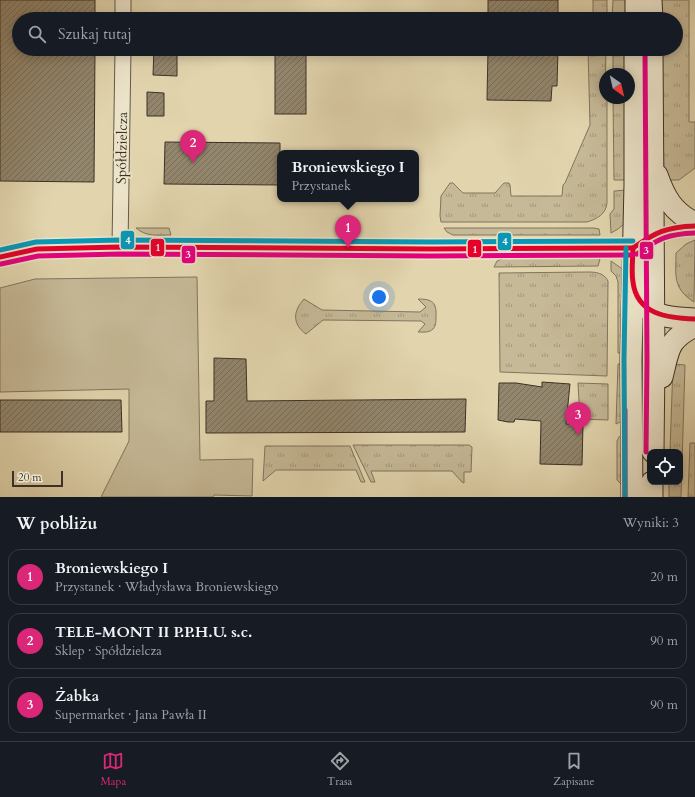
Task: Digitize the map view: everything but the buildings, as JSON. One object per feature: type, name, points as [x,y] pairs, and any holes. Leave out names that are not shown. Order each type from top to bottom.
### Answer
[{"type":"main road","points":[[636,0],[636,12]]},
{"type":"main road","points":[[651,0],[652,12]]},
{"type":"main road","points":[[632,497],[632,285],[634,248],[636,56]]},
{"type":"main road","points":[[652,56],[654,312],[652,449]]},
{"type":"main road","points":[[653,165],[668,202],[679,213],[695,224]]},
{"type":"main road","points":[[634,248],[653,234],[671,227],[695,224]]},
{"type":"main road","points":[[632,285],[638,299],[644,306],[654,312],[669,318],[695,319]]},
{"type":"main road","points":[[653,408],[668,350],[674,340],[683,332],[695,326]]},
{"type":"main road","points":[[652,485],[652,497]]},
{"type":"street","points":[[123,0],[123,12]]},
{"type":"street","name":"Spółdzielcza","points":[[120,247],[123,56]]},
{"type":"street","points":[[0,257],[37,249],[120,247],[423,249],[634,248]]},
{"type":"green space","points":[[593,0],[607,0],[607,12],[593,12]]},
{"type":"green space","points":[[613,0],[627,0],[626,12],[612,12]]},
{"type":"green space","points":[[657,0],[689,0],[689,122],[695,122],[695,168],[679,180],[666,180],[664,169],[660,56],[683,56],[683,12],[658,12]]},
{"type":"green space","points":[[588,56],[606,56],[606,68],[599,68],[599,104],[607,104],[607,203],[603,213],[597,218],[587,222],[441,222],[441,196],[450,183],[453,183],[463,193],[495,193],[504,183],[509,183],[511,196],[562,196],[563,185],[590,125]]},
{"type":"green space","points":[[613,56],[627,56],[627,68],[613,68]]},
{"type":"green space","points":[[613,104],[627,104],[628,180],[614,180]]},
{"type":"green space","points":[[627,190],[624,224],[611,233],[610,214],[614,209],[614,191]]},
{"type":"green space","points":[[136,228],[169,228],[171,235],[148,234]]},
{"type":"green space","points":[[444,228],[594,228],[599,229],[600,235],[453,235],[447,232]]},
{"type":"green space","points":[[695,240],[694,302],[682,292],[679,286],[676,274],[676,253],[686,244]]},
{"type":"green space","points":[[504,258],[600,259],[598,266],[494,267],[497,261]]},
{"type":"green space","points":[[611,261],[621,268],[626,274],[627,353],[618,353],[618,282],[616,276],[611,271]]},
{"type":"green space","points":[[588,272],[600,274],[608,281],[607,376],[500,372],[499,273]]},
{"type":"green space","points":[[197,277],[200,460],[253,459],[252,496],[214,495],[213,497],[101,497],[129,441],[129,389],[0,392],[0,288],[35,279]]},
{"type":"green space","points":[[304,299],[322,310],[420,312],[426,307],[418,299],[427,300],[433,302],[436,308],[436,323],[434,328],[430,331],[418,332],[425,324],[421,321],[323,320],[306,334],[301,330],[296,322],[296,313]]},
{"type":"green space","points":[[618,364],[627,364],[624,420],[616,424]]},
{"type":"green space","points":[[673,364],[685,365],[682,449],[670,449]]},
{"type":"green space","points":[[578,383],[608,384],[608,420],[580,419]]},
{"type":"green space","points":[[624,433],[623,486],[617,480],[617,441]]},
{"type":"green space","points":[[690,443],[695,443],[695,497],[688,497]]},
{"type":"green space","points":[[353,445],[469,445],[472,447],[471,472],[464,472],[464,483],[452,471],[371,471],[375,482],[371,482]]},
{"type":"green space","points":[[265,446],[350,446],[365,482],[361,482],[356,470],[276,470],[263,481]]},
{"type":"green space","points":[[669,485],[681,485],[681,497],[669,497]]},
{"type":"transit line","name":"3","points":[[645,56],[647,360],[646,452]]},
{"type":"transit line","name":"1","points":[[633,248],[662,231],[695,226]]},
{"type":"transit line","name":"3","points":[[637,254],[664,238],[678,234],[695,233]]},
{"type":"transit line","name":"4","points":[[0,250],[36,242],[120,240],[431,242],[633,241]]},
{"type":"transit line","name":"1","points":[[0,257],[37,249],[120,247],[431,249],[633,248]]},
{"type":"transit line","name":"4","points":[[625,497],[624,359],[626,248]]},
{"type":"transit line","name":"1","points":[[633,248],[633,282],[636,293],[641,302],[647,308],[665,316],[695,319]]},
{"type":"transit line","name":"3","points":[[1,264],[38,256],[120,254],[431,256],[633,255]]},
{"type":"transit line","name":"3","points":[[625,410],[625,497]]},
{"type":"place","name":"TELE-MONT II P.P.H.U. s.c.","points":[[193,163]]},
{"type":"place","name":"Broniewskiego I","points":[[348,248]]},
{"type":"place","name":"Żabka","points":[[578,435]]}]
